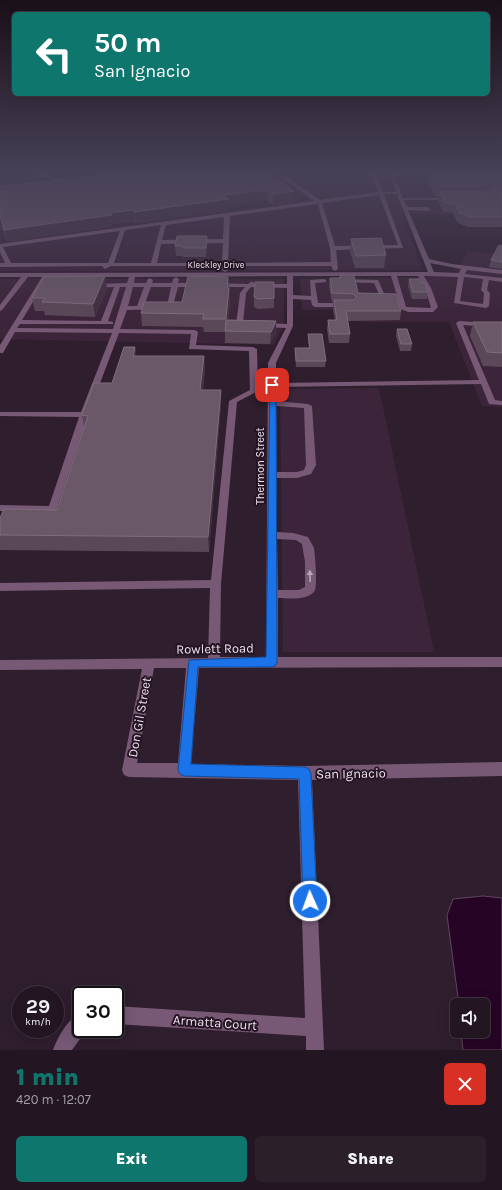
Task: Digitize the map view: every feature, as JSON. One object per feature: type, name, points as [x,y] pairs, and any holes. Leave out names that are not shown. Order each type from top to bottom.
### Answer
[{"type":"street","points":[[9,265],[0,246],[185,220]]},
{"type":"street","points":[[225,274],[227,220]]},
{"type":"street","points":[[326,220],[333,248],[336,274]]},
{"type":"street","points":[[333,248],[401,247],[391,220]]},
{"type":"street","points":[[410,220],[428,260],[432,274]]},
{"type":"street","points":[[153,265],[164,223]]},
{"type":"street","points":[[100,274],[104,268],[111,264],[123,228]]},
{"type":"street","points":[[159,242],[226,241]]},
{"type":"street","points":[[428,260],[502,272]]},
{"type":"street","points":[[0,264],[334,264]]},
{"type":"street","points":[[60,274],[64,264]]},
{"type":"street","points":[[111,264],[115,268],[114,274]]},
{"type":"street","points":[[465,267],[461,275],[456,302],[486,306],[487,293],[484,290],[486,278]]},
{"type":"street","points":[[0,309],[26,274]]},
{"type":"street","points":[[0,351],[2,344],[46,274]]},
{"type":"street","points":[[0,508],[53,509],[84,415],[124,308],[133,274]]},
{"type":"street","points":[[140,308],[152,274]]},
{"type":"street","points":[[124,308],[170,308],[177,274]]},
{"type":"street","points":[[254,274],[250,285],[243,293],[239,325],[290,326]]},
{"type":"street","name":"Kleckley Drive","points":[[0,275],[290,274],[324,278],[336,274],[432,274],[461,275],[502,280]]},
{"type":"street","name":"Thermon Street","points":[[272,662],[272,363],[290,326],[290,274]]},
{"type":"street","points":[[355,274],[357,281]]},
{"type":"street","points":[[375,274],[376,281],[383,298]]},
{"type":"street","points":[[393,274],[403,308],[408,310],[433,310],[436,307],[420,274]]},
{"type":"street","points":[[352,306],[314,305],[312,281],[324,278],[376,281]]},
{"type":"street","points":[[39,286],[47,286]]},
{"type":"street","points":[[86,286],[290,286]]},
{"type":"street","points":[[104,323],[118,286]]},
{"type":"street","points":[[290,297],[314,298]]},
{"type":"street","points":[[17,322],[104,323],[117,327]]},
{"type":"street","points":[[502,326],[459,323],[492,402],[502,403]]},
{"type":"street","points":[[12,330],[117,327],[195,332],[192,347],[253,349],[254,391],[233,401],[216,584],[214,663]]},
{"type":"street","points":[[272,385],[484,382]]},
{"type":"street","points":[[272,403],[308,406],[311,465],[308,472],[297,475],[272,475]]},
{"type":"street","points":[[0,414],[84,415]]},
{"type":"street","points":[[272,536],[294,536],[304,540],[309,546],[310,589],[300,594],[272,594]]},
{"type":"street","points":[[0,587],[216,584]]},
{"type":"street","name":"Rowlett Road","points":[[0,664],[502,662]]},
{"type":"street","name":"Don Gil Street","points":[[129,770],[149,663]]},
{"type":"street","points":[[184,770],[192,663]]},
{"type":"street","name":"San Ignacio","points":[[129,770],[184,770],[305,774],[502,769]]},
{"type":"street","points":[[305,774],[315,1050]]},
{"type":"street","name":"Armatta Court","points":[[124,1016],[314,1028]]},
{"type":"street","points":[[64,1045],[72,1034]]},
{"type":"shaded area","points":[[0,220],[404,220],[423,270],[0,271]]},
{"type":"shaded area","points":[[467,252],[502,253],[502,407],[482,406],[449,322],[362,322],[358,309],[302,310],[300,279],[454,277]]},
{"type":"shaded area","points":[[0,279],[284,279],[284,324],[274,345],[0,339]]},
{"type":"shaded area","points":[[379,388],[434,652],[283,652],[280,389]]},
{"type":"shaded area","points":[[483,896],[502,898],[502,1050],[463,1050],[462,1038],[490,1038],[490,998],[458,998],[447,915],[453,899]]},
{"type":"building","points":[[1,220],[76,220],[4,230]]},
{"type":"building","points":[[177,236],[207,236],[206,248],[183,248],[183,246],[175,246]]},
{"type":"building","points":[[381,238],[386,255],[356,256],[351,239]]},
{"type":"building","points":[[499,245],[502,246],[502,262],[491,260]]},
{"type":"building","points":[[340,275],[354,275],[358,293],[396,294],[401,311],[346,311],[350,334],[330,334],[328,320],[337,320],[334,300],[353,300],[357,297],[353,294],[332,293],[330,278],[340,278]]},
{"type":"building","points":[[105,276],[93,304],[42,302],[45,298],[32,298],[44,277]]},
{"type":"building","points":[[188,276],[228,277],[227,288],[229,288],[226,319],[203,319],[204,314],[141,313],[144,302],[182,302]]},
{"type":"building","points":[[409,279],[419,279],[421,283],[425,283],[428,292],[413,292]]},
{"type":"building","points":[[255,282],[274,282],[274,298],[258,299],[254,297]]},
{"type":"building","points":[[226,320],[276,321],[271,332],[225,331]]},
{"type":"building","points":[[473,322],[502,322],[502,353],[487,352]]},
{"type":"building","points":[[397,329],[407,329],[412,344],[401,344]]},
{"type":"building","points":[[308,334],[322,334],[326,361],[296,361],[295,348],[310,348]]},
{"type":"building","points":[[124,347],[135,347],[133,356],[204,356],[200,390],[221,390],[208,537],[0,535],[0,518],[4,509],[57,510],[88,416],[82,415],[94,383],[112,383]]},
{"type":"route","points":[[272,385],[272,662],[192,663],[184,770],[305,774],[310,901]]}]
